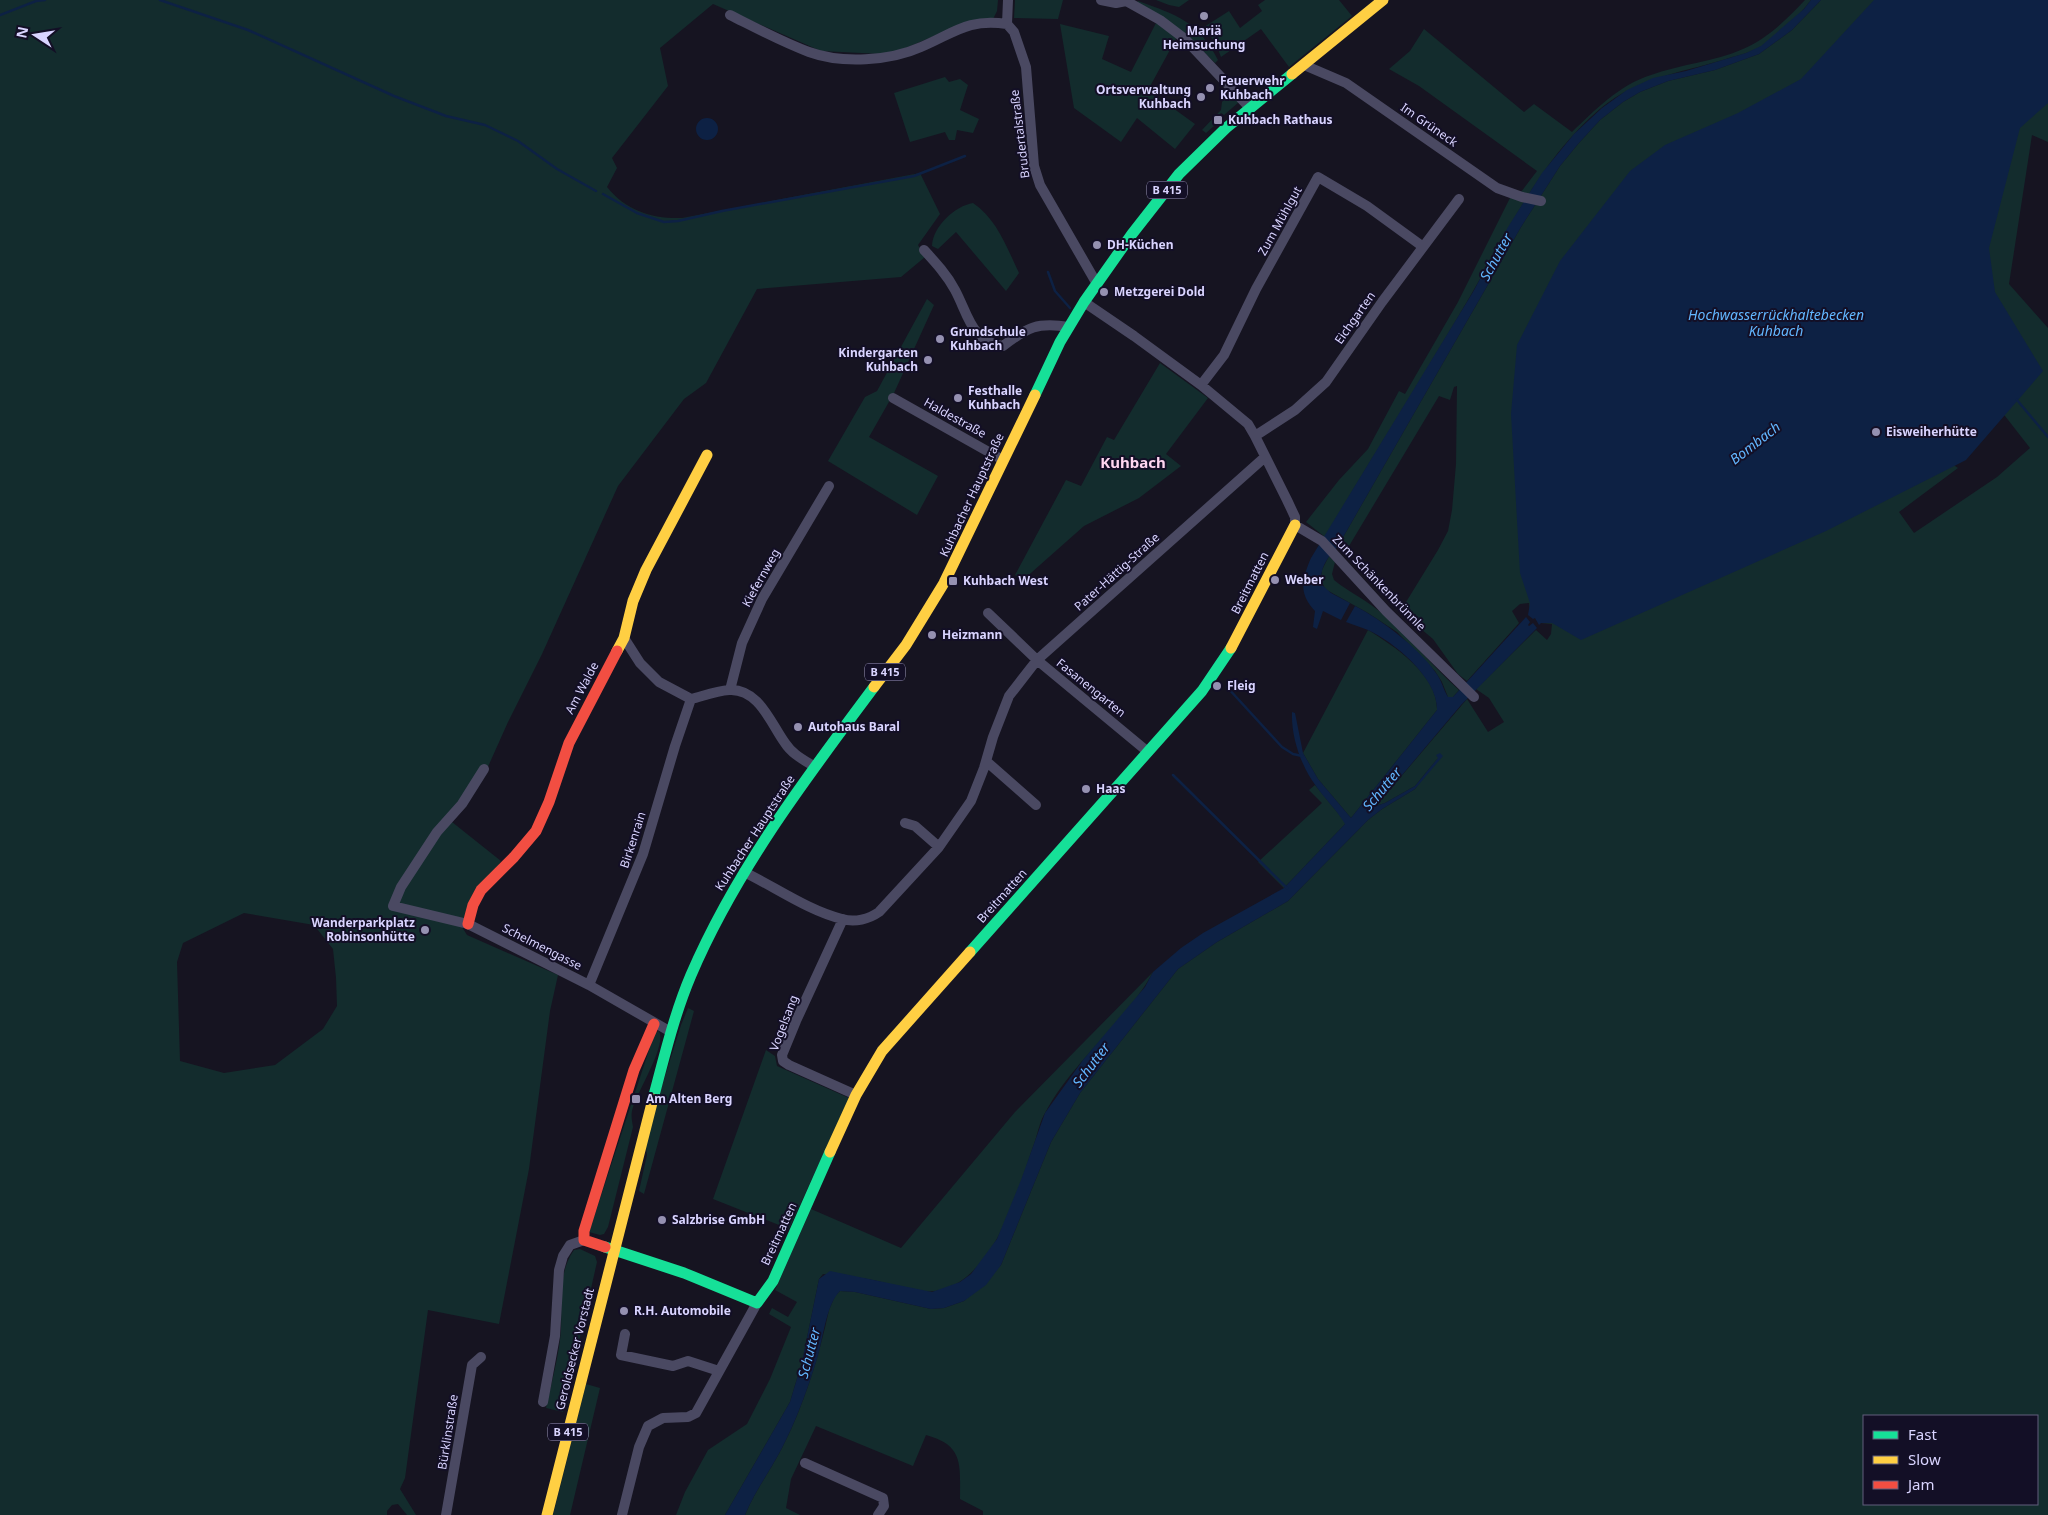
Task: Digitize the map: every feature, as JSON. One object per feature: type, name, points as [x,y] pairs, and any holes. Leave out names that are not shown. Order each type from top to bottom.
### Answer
[{"type":"street","points":[[730,15],[810,52],[829,57],[876,60],[922,47],[952,31],[978,23],[990,21],[1007,24],[1008,0]]},
{"type":"street","points":[[1101,0],[1116,3],[1126,1],[1160,20],[1185,39],[1250,108]]},
{"type":"street","name":"Kuhbacher Hauptstraße","points":[[671,1032],[686,988],[702,950],[744,872],[814,767],[906,645],[956,560],[1060,342],[1084,302],[1178,174],[1250,108],[1383,0]]},
{"type":"street","name":"Brudertalstraße","points":[[1007,24],[1016,38],[1026,67],[1034,166],[1040,185],[1097,284]]},
{"type":"street","name":"Im Grüneck","points":[[1304,65],[1346,83],[1497,188],[1522,197],[1541,201]]},
{"type":"street","name":"Zum Mühlgut","points":[[1201,385],[1224,355],[1256,290],[1318,177],[1368,206],[1422,246]]},
{"type":"street","name":"Eichgarten","points":[[1256,436],[1295,410],[1326,382],[1422,246],[1459,199]]},
{"type":"street","points":[[924,250],[943,271],[956,290],[966,315],[978,335],[989,344],[1003,346],[1025,330],[1047,324],[1069,327]]},
{"type":"street","points":[[1084,302],[1201,385],[1248,424],[1256,436],[1295,516],[1295,526]]},
{"type":"street","name":"Haldestraße","points":[[893,398],[1003,460]]},
{"type":"street","name":"Am Walde","points":[[468,924],[473,906],[481,890],[514,857],[536,831],[549,802],[569,743],[624,638],[633,601],[646,570],[707,455]]},
{"type":"street","name":"Pater-Hättig-Straße","points":[[1037,660],[1265,457]]},
{"type":"street","name":"Kiefernweg","points":[[730,690],[742,643],[762,599],[829,486]]},
{"type":"street","name":"Zum Schänkenbrünnle","points":[[1295,526],[1322,541],[1386,611],[1457,682],[1474,696]]},
{"type":"street","name":"Breitmatten","points":[[622,1515],[639,1447],[648,1426],[663,1418],[692,1416],[696,1413],[757,1303],[763,1298],[773,1281],[856,1095],[882,1051],[1127,778],[1202,691],[1237,638],[1295,526]]},
{"type":"street","points":[[988,613],[1037,660]]},
{"type":"street","points":[[624,638],[640,664],[659,682],[691,699],[730,690],[746,695],[759,704],[768,714],[789,748],[814,767]]},
{"type":"street","name":"Fasanengarten","points":[[744,872],[817,910],[843,919],[861,920],[874,916],[939,848],[971,801],[1008,696],[1037,660],[1148,752]]},
{"type":"street","name":"Birkenrain","points":[[589,985],[643,854],[691,699]]},
{"type":"street","points":[[986,761],[1036,805]]},
{"type":"street","name":"Schelmengasse","points":[[484,769],[462,804],[437,832],[401,887],[393,906],[468,924],[589,985],[654,1024],[671,1032]]},
{"type":"street","points":[[905,823],[915,826],[939,848]]},
{"type":"street","name":"Vogelsang","points":[[843,919],[782,1055],[783,1061],[789,1066],[856,1095]]},
{"type":"street","points":[[654,1024],[634,1070],[584,1231],[584,1240],[684,1273],[757,1303]]},
{"type":"street","name":"B 415","points":[[614,1249],[671,1032]]},
{"type":"street","name":"Geroldsecker Vorstadt","points":[[543,1402],[555,1336],[559,1270],[563,1256],[570,1246],[584,1240]]},
{"type":"street","name":"Geroldsecker Vorstadt","points":[[547,1515],[614,1249]]},
{"type":"street","points":[[625,1334],[621,1355],[673,1366],[688,1361],[719,1371]]},
{"type":"street","name":"Bürklinstraße","points":[[446,1515],[472,1365],[481,1356]]},
{"type":"street","points":[[806,1463],[883,1498],[884,1506],[878,1515]]},
{"type":"green space","points":[[0,0],[998,0],[997,11],[993,19],[951,29],[896,52],[881,54],[821,51],[713,4],[660,48],[668,86],[612,158],[617,168],[607,187],[631,208],[661,217],[682,218],[920,173],[940,214],[918,245],[925,257],[901,277],[757,289],[706,383],[684,399],[618,486],[542,654],[487,769],[452,822],[501,861],[462,927],[467,935],[558,975],[550,1011],[529,1169],[499,1324],[428,1310],[405,1478],[400,1489],[416,1515],[407,1515],[398,1504],[392,1505],[387,1511],[387,1515],[0,1515]],"holes":[[[244,913],[314,925],[333,949],[336,978],[337,1006],[323,1029],[275,1065],[224,1073],[180,1061],[177,962],[183,943]]]},
{"type":"green space","points":[[1015,0],[1063,0],[1058,19],[1014,18]]},
{"type":"green space","points":[[1156,0],[1189,0],[1179,7]]},
{"type":"green space","points":[[1265,0],[1339,0],[1352,16],[1289,67],[1261,29],[1221,57],[1216,44],[1204,27],[1229,11],[1240,28],[1262,11],[1258,5]]},
{"type":"green space","points":[[1805,0],[1811,0],[1788,25],[1762,46],[1753,51],[1644,83],[1615,98],[1601,108],[1580,128],[1544,171],[1529,194],[1472,293],[1325,537],[1306,522],[1339,480],[1368,449],[1399,391],[1405,394],[1458,302],[1514,190],[1521,192],[1537,171],[1419,86],[1389,69],[1410,51],[1424,29],[1524,112],[1534,104],[1572,132],[1608,99],[1628,85],[1662,71],[1721,57],[1752,45],[1776,28]]},
{"type":"green space","points":[[1821,0],[1889,0],[2048,19],[2048,142],[2032,135],[2009,284],[2048,328],[2048,1515],[983,1515],[983,1511],[960,1499],[960,1476],[957,1458],[947,1444],[938,1439],[926,1435],[913,1466],[816,1426],[791,1479],[786,1508],[800,1515],[745,1515],[782,1448],[797,1415],[810,1380],[829,1310],[835,1296],[840,1291],[855,1292],[931,1309],[944,1308],[964,1301],[1001,1265],[1051,1142],[1080,1093],[1178,969],[1217,942],[1288,901],[1368,820],[1415,789],[1438,758],[1415,786],[1376,806],[1467,699],[1488,732],[1504,722],[1489,698],[1476,689],[1536,630],[1547,640],[1551,634],[1552,624],[1541,623],[1530,613],[1529,603],[1520,604],[1512,611],[1519,623],[1467,681],[1458,674],[1433,639],[1408,618],[1403,607],[1448,531],[1456,464],[1457,386],[1454,387],[1450,400],[1439,396],[1346,551],[1338,546],[1521,227],[1560,166],[1578,144],[1600,120],[1623,102],[1640,92],[1668,81],[1715,70],[1759,54],[1792,30]],"holes":[[[1955,352],[2030,448],[1997,477],[1914,533],[1899,512],[1958,468],[1904,432]]]},
{"type":"green space","points":[[1138,1],[1185,21],[1203,36],[1218,60],[1215,63],[1202,50],[1137,3]]},
{"type":"green space","points":[[1156,23],[1177,37],[1148,90],[1195,124],[1175,149],[1137,118],[1121,142],[1074,108],[1060,24],[1109,36],[1102,59],[1131,72]]},
{"type":"green space","points":[[945,77],[949,82],[960,79],[968,85],[960,110],[979,119],[973,133],[957,130],[955,140],[949,140],[945,132],[910,142],[894,93]]},
{"type":"green space","points":[[1230,94],[1239,102],[1224,115],[1221,113],[1212,122],[1214,126],[1206,133],[1202,130],[1221,110],[1222,102]]},
{"type":"green space","points":[[973,203],[989,217],[995,226],[1006,244],[1019,273],[1006,291],[956,232],[938,249],[932,246],[936,231],[946,218],[959,208]]},
{"type":"green space","points":[[927,299],[934,305],[894,393],[869,437],[938,476],[917,515],[828,461],[865,397],[877,391]]},
{"type":"green space","points":[[1160,363],[1208,398],[1166,454],[1181,466],[1139,498],[1084,526],[1023,580],[1015,575],[1066,480],[1081,486],[1107,437],[1114,440]]},
{"type":"green space","points":[[1329,556],[1335,562],[1332,574],[1334,580],[1373,606],[1395,625],[1459,690],[1453,697],[1448,697],[1435,671],[1397,632],[1325,589],[1321,579],[1322,570]]},
{"type":"green space","points":[[1368,630],[1390,644],[1413,663],[1430,685],[1435,697],[1437,710],[1351,818],[1318,779],[1303,753]]},
{"type":"green space","points":[[1315,785],[1346,823],[1284,888],[1258,862],[1322,803],[1309,790]]},
{"type":"green space","points":[[1153,972],[1128,1009],[1070,1076],[1045,1113],[1004,1226],[979,1265],[963,1279],[945,1289],[936,1291],[907,1289],[862,1278],[823,1274],[819,1279],[802,1362],[790,1402],[725,1515],[676,1515],[685,1492],[708,1450],[747,1424],[770,1379],[791,1327],[769,1314],[772,1308],[788,1317],[797,1302],[775,1290],[811,1209],[901,1248],[1015,1112]]},
{"type":"green space","points":[[688,1008],[694,1011],[644,1194],[639,1191],[647,1155],[645,1140]]},
{"type":"green space","points":[[659,1031],[659,1048],[632,1111],[633,1127],[608,1227],[604,1234],[600,1235],[589,1232],[653,1038],[656,1032]]},
{"type":"green space","points":[[766,1050],[775,1056],[777,1066],[849,1098],[789,1229],[713,1199]]},
{"type":"green space","points":[[580,1249],[595,1256],[597,1262],[563,1412],[546,1408],[560,1340],[561,1294],[564,1271],[574,1250]]},
{"type":"green space","points":[[586,1384],[600,1388],[570,1515],[553,1515]]},
{"type":"water","name":"Schutter","points":[[1811,0],[1821,0],[1792,30],[1759,54],[1715,70],[1668,81],[1640,92],[1623,102],[1600,120],[1560,166],[1521,227],[1338,546],[1325,564],[1321,574],[1322,585],[1331,593],[1350,603],[1341,620],[1323,611],[1317,629],[1313,627],[1315,611],[1306,598],[1303,586],[1305,573],[1311,558],[1473,292],[1508,227],[1542,173],[1574,134],[1602,108],[1627,90],[1653,78],[1686,71],[1746,53],[1761,46],[1804,9]]},
{"type":"water","name":"Hochwasserrückhaltebecken Kuhbach","points":[[1874,0],[2048,0],[2048,103],[2020,128],[1989,248],[1995,292],[2043,371],[1966,460],[1826,531],[1581,640],[1552,623],[1541,623],[1539,625],[1535,618],[1533,619],[1528,615],[1530,603],[1520,573],[1511,414],[1517,345],[1560,261],[1630,171],[1665,145],[1738,113],[1801,79]]},
{"type":"water","points":[[707,118],[715,121],[718,129],[715,137],[707,140],[699,137],[696,129],[699,121]]},
{"type":"water","name":"Schutter","points":[[1355,606],[1388,627],[1420,654],[1438,676],[1448,697],[1453,697],[1526,617],[1530,622],[1529,626],[1533,623],[1537,628],[1461,705],[1376,806],[1415,786],[1438,758],[1436,755],[1440,753],[1443,756],[1415,789],[1368,820],[1288,901],[1217,942],[1178,969],[1080,1093],[1051,1142],[1001,1265],[986,1285],[964,1301],[944,1308],[931,1309],[855,1292],[840,1291],[831,1304],[817,1359],[797,1415],[782,1448],[745,1515],[725,1515],[790,1402],[802,1362],[819,1279],[830,1271],[932,1292],[960,1282],[971,1274],[997,1239],[1045,1113],[1083,1060],[1145,987],[1153,972],[1181,948],[1203,933],[1284,888],[1345,824],[1306,770],[1295,741],[1292,712],[1295,713],[1303,753],[1318,779],[1351,818],[1437,710],[1430,686],[1413,662],[1390,643],[1368,630],[1346,622]]},
{"type":"waterway","points":[[0,15],[36,1],[45,0]]},
{"type":"waterway","points":[[160,0],[248,30],[394,96],[446,116],[485,125],[518,141],[557,169],[596,191]]},
{"type":"waterway","points":[[603,194],[637,213],[664,222],[678,221],[722,211],[914,176],[965,156]]},
{"type":"waterway","points":[[1048,272],[1055,291],[1070,308]]},
{"type":"waterway","name":"Bombach","points":[[2017,400],[2048,437]]},
{"type":"waterway","points":[[1227,687],[1282,747],[1293,754],[1302,756]]},
{"type":"waterway","points":[[1173,775],[1287,888]]},
{"type":"traffic: fast","points":[[1035,395],[1060,342],[1084,302],[1132,234],[1179,174],[1226,128],[1292,74]]},
{"type":"traffic: fast","points":[[970,952],[1202,691],[1231,648]]},
{"type":"traffic: fast","points":[[653,1099],[679,1005],[709,936],[729,898],[798,790],[874,687]]},
{"type":"traffic: fast","points":[[605,1247],[684,1273],[757,1303],[773,1281],[830,1152]]},
{"type":"traffic: slow","points":[[1292,74],[1383,0]]},
{"type":"traffic: slow","points":[[874,687],[906,645],[944,583],[1035,395]]},
{"type":"traffic: slow","points":[[617,651],[624,638],[633,601],[646,570],[707,455]]},
{"type":"traffic: slow","points":[[1231,648],[1295,525]]},
{"type":"traffic: slow","points":[[830,1152],[856,1095],[882,1051],[970,952]]},
{"type":"traffic: slow","points":[[547,1515],[653,1099]]},
{"type":"traffic: jam","points":[[468,924],[473,905],[481,890],[514,857],[536,831],[549,802],[569,743],[617,651]]},
{"type":"traffic: jam","points":[[605,1247],[584,1240],[584,1231],[634,1070],[654,1024]]},
{"type":"place","name":"Mariä Heimsuchung","points":[[1204,16]]},
{"type":"place","name":"Feuerwehr Kuhbach","points":[[1210,88]]},
{"type":"place","name":"Ortsverwaltung Kuhbach","points":[[1201,97]]},
{"type":"place","name":"Kuhbach Rathaus","points":[[1218,120]]},
{"type":"place","name":"DH-Küchen","points":[[1097,245]]},
{"type":"place","name":"Metzgerei Dold","points":[[1104,292]]},
{"type":"place","name":"Grundschule Kuhbach","points":[[940,339]]},
{"type":"place","name":"Kindergarten Kuhbach","points":[[928,360]]},
{"type":"place","name":"Festhalle Kuhbach","points":[[958,398]]},
{"type":"place","name":"Eisweiherhütte","points":[[1876,432]]},
{"type":"place","name":"Weber","points":[[1275,580]]},
{"type":"place","name":"Kuhbach West","points":[[953,581]]},
{"type":"place","name":"Heizmann","points":[[932,635]]},
{"type":"place","name":"Fleig","points":[[1217,686]]},
{"type":"place","name":"Autohaus Baral","points":[[798,727]]},
{"type":"place","name":"Haas","points":[[1086,789]]},
{"type":"place","name":"Wanderparkplatz Robinsonhütte","points":[[425,930]]},
{"type":"place","name":"Am Alten Berg","points":[[636,1099]]},
{"type":"place","name":"Salzbrise GmbH","points":[[662,1220]]},
{"type":"place","name":"R.H. Automobile","points":[[624,1311]]},
{"type":"district","name":"Kuhbach","points":[[1133,463]]}]
